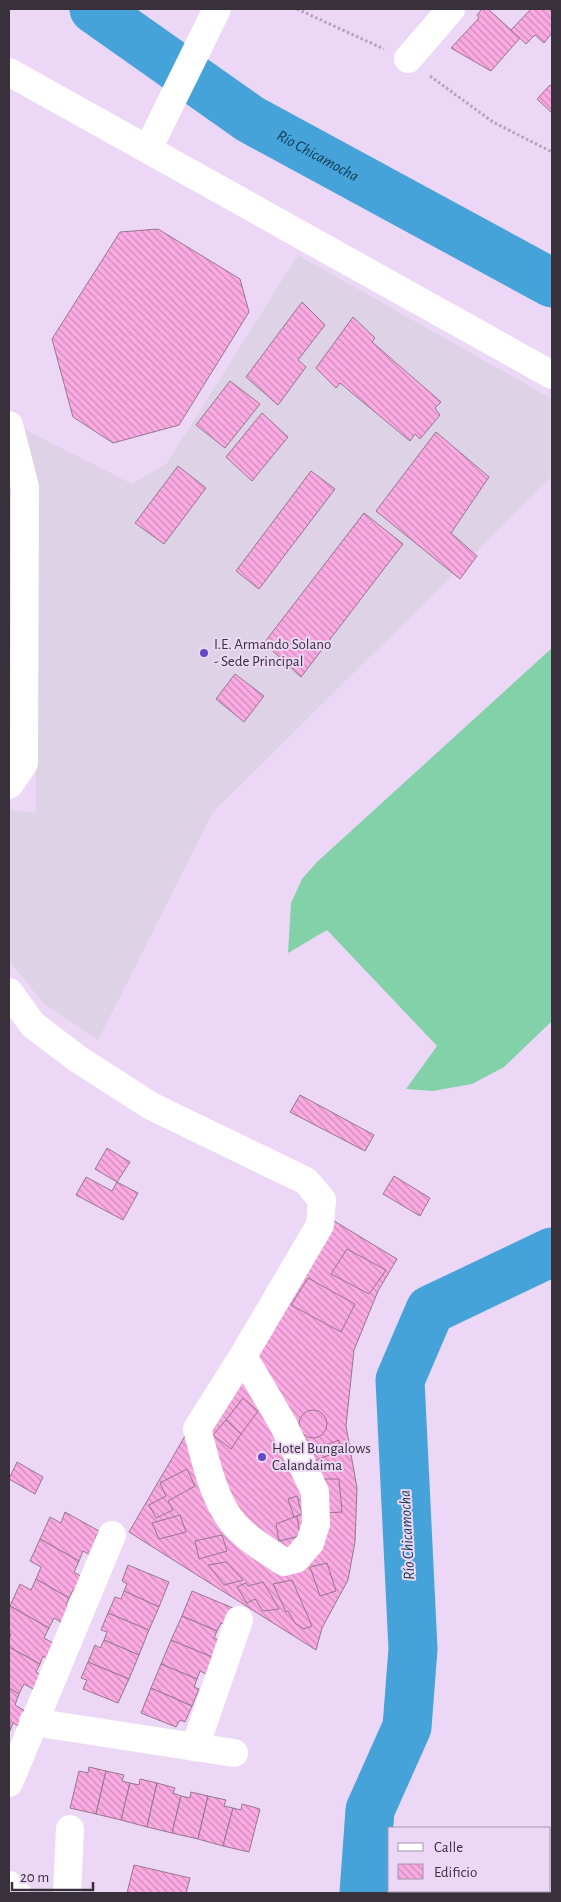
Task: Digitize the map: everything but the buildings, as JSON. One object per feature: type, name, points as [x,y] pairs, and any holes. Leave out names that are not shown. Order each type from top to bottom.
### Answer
[{"type":"street","points":[[148,149],[216,9]]},
{"type":"street","points":[[408,59],[451,9]]},
{"type":"street","points":[[9,72],[552,375]]},
{"type":"street","points":[[9,426],[25,487],[25,517],[24,762],[9,785]]},
{"type":"street","points":[[9,992],[33,1025],[78,1059],[151,1106],[306,1180],[322,1200],[320,1225],[244,1356],[197,1429],[217,1496],[235,1525],[260,1546],[284,1562],[296,1559],[310,1543],[316,1524],[315,1492],[283,1424],[244,1356]]},
{"type":"street","points":[[9,1783],[112,1535]]},
{"type":"street","points":[[195,1747],[239,1620]]},
{"type":"street","points":[[33,1722],[234,1753]]},
{"type":"street","points":[[68,1893],[70,1829]]},
{"type":"street","points":[[9,1885],[17,1893]]},
{"type":"shaded area","name":"I.E. Armando Solano - Sede Principal","points":[[298,255],[552,399],[552,477],[213,812],[98,1040],[43,1003],[9,960],[9,810],[36,813],[33,496],[22,428],[132,484],[167,463]]},
{"type":"green space","points":[[552,648],[552,1021],[504,1067],[472,1084],[433,1091],[406,1089],[437,1046],[327,930],[288,953],[291,903],[302,879],[317,862]]},
{"type":"waterway","name":"Río Chicamocha","points":[[94,9],[250,119],[552,283]]},
{"type":"waterway","name":"Río Chicamocha","points":[[364,1893],[370,1810],[407,1727],[413,1649],[400,1380],[430,1310],[552,1252]]},
{"type":"place","name":"I.E. Armando Solano - Sede Principal","points":[[204,653]]},
{"type":"place","name":"Hotel Bungalows Calandaima","points":[[262,1457]]}]
